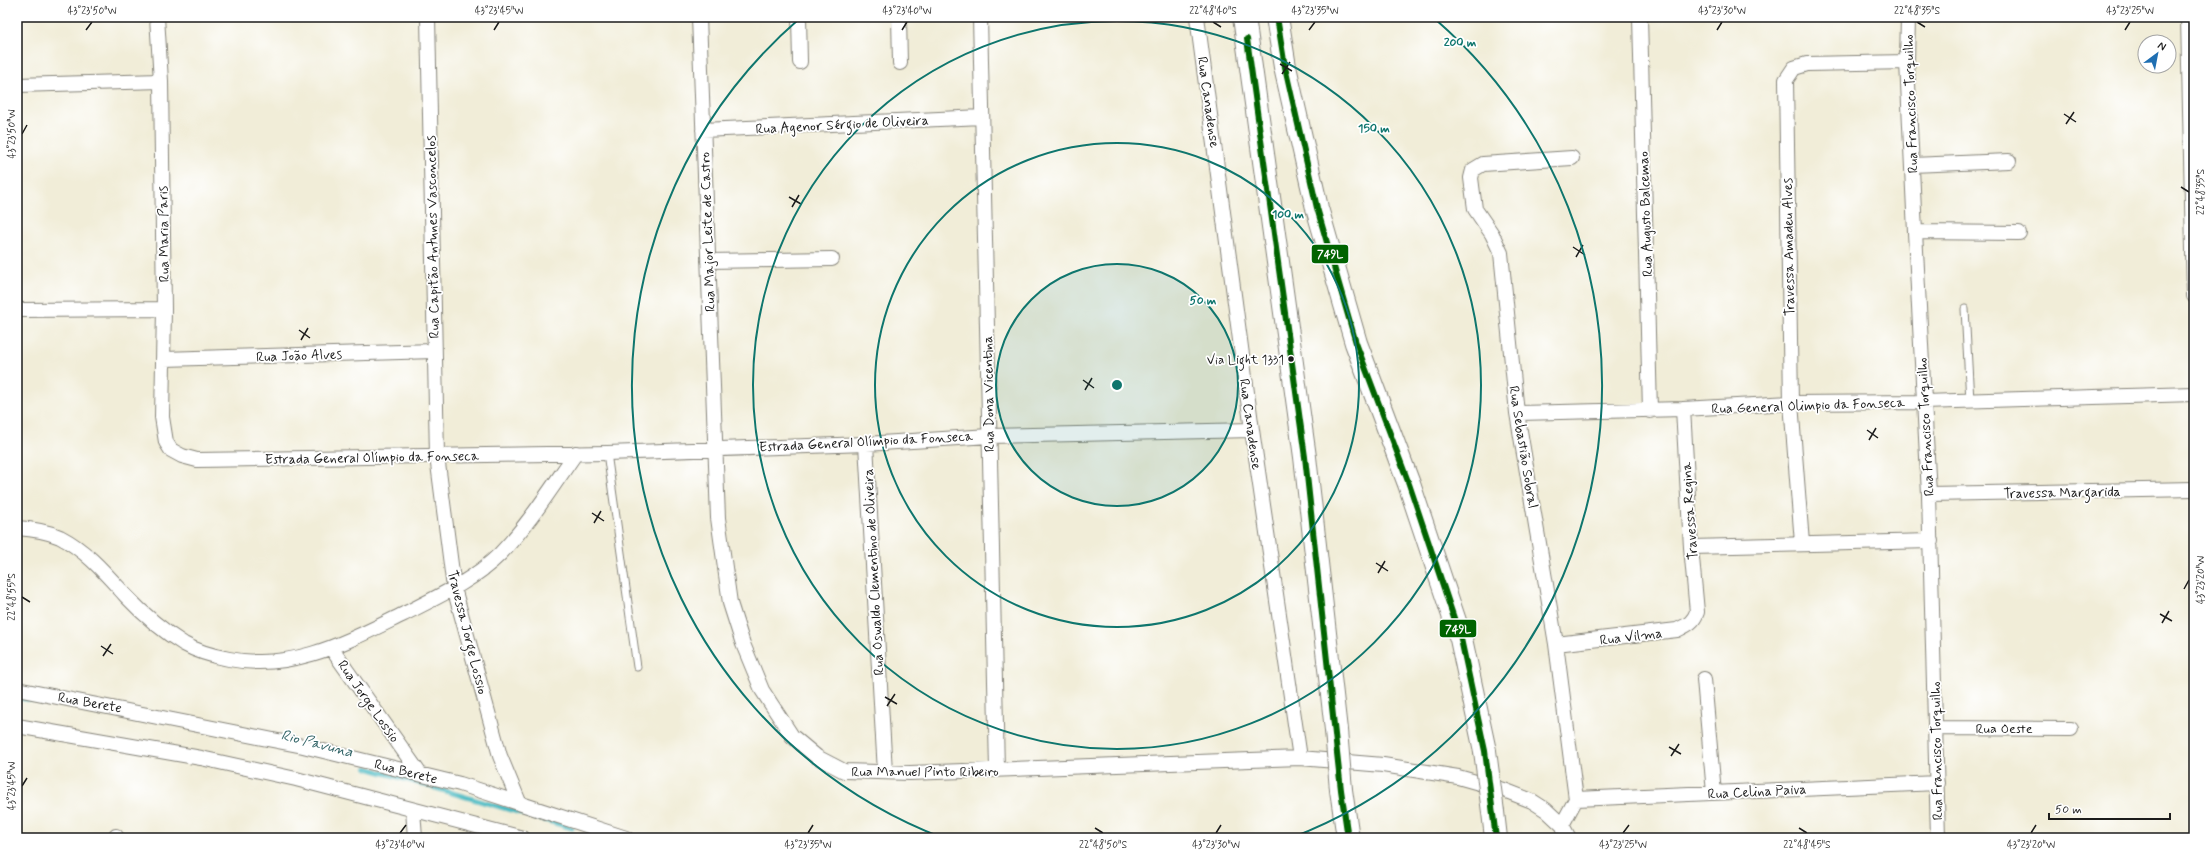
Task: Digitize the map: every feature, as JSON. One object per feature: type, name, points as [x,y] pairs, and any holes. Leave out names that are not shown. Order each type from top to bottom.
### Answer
[{"type":"main road","points":[[1244,17],[1305,457],[1336,730],[1341,790],[1348,838]]},
{"type":"main road","points":[[1277,17],[1285,67],[1317,208],[1356,343],[1409,484],[1461,639],[1485,752],[1496,838]]},
{"type":"street","name":"Rua Maria Paris","points":[[157,17],[161,82],[164,309],[162,417],[166,442],[171,450]]},
{"type":"street","name":"Rua Capitão Antunes Vasconcelos","points":[[428,17],[437,456]]},
{"type":"street","name":"Rua Major Leite de Castro","points":[[699,17],[716,448]]},
{"type":"street","points":[[799,17],[800,62]]},
{"type":"street","points":[[899,17],[900,63]]},
{"type":"street","name":"Rua Dona Vicentina","points":[[980,17],[997,770]]},
{"type":"street","name":"Rua Canadense","points":[[1197,17],[1252,430],[1300,758]]},
{"type":"street","name":"Rua Augusto Balcemao","points":[[1640,17],[1650,410]]},
{"type":"street","name":"Rua Francisco Torquilho","points":[[1908,17],[1908,62],[1912,165],[1923,402],[1929,494],[1938,838]]},
{"type":"street","points":[[2188,17],[2194,296]]},
{"type":"street","name":"Travessa Amadeu Alves","points":[[1802,543],[1791,403],[1786,80],[1794,68],[1807,64],[1908,62]]},
{"type":"street","points":[[17,85],[161,82]]},
{"type":"street","name":"Rua Agenor Sérgio de Oliveira","points":[[703,130],[982,117]]},
{"type":"street","name":"Rua Sebastião Sobral","points":[[1572,158],[1484,164],[1473,170],[1471,178],[1477,214],[1492,234],[1501,253],[1517,413],[1556,644],[1576,799]]},
{"type":"street","points":[[1912,165],[2009,161]]},
{"type":"street","points":[[1915,232],[2019,233]]},
{"type":"street","points":[[708,261],[832,259]]},
{"type":"street","points":[[17,310],[164,309]]},
{"type":"street","name":"Rua João Alves","points":[[164,359],[434,351]]},
{"type":"street","name":"Rua General Olimpio da Fonseca","points":[[1517,413],[1682,409],[1791,403],[1970,401],[2194,394]]},
{"type":"street","name":"Travessa Regina","points":[[1682,409],[1691,547],[1698,612]]},
{"type":"street","name":"Estrada General Olímpio da Fonseca","points":[[171,450],[186,458],[198,460],[607,453],[716,448],[866,444],[989,436],[1252,430]]},
{"type":"street","name":"Rua Oswaldo Clementino de Oliveira","points":[[866,444],[884,772]]},
{"type":"street","name":"Rua Manuel Pinto Ribeiro","points":[[716,448],[718,518],[730,603],[743,644],[762,690],[792,736],[805,748],[828,764],[844,771],[884,772],[997,770],[1300,758],[1382,765],[1458,777],[1504,790],[1532,801],[1546,810],[1562,825],[1569,838]]},
{"type":"street","points":[[17,528],[36,529],[59,537],[85,553],[147,617],[184,644],[206,654],[242,662],[282,661],[306,657],[331,648],[454,588],[477,574],[500,554],[537,508],[576,453]]},
{"type":"street","name":"Travessa Jorge Lossio","points":[[437,456],[454,588],[500,756],[519,802]]},
{"type":"street","name":"Travessa Margarida","points":[[1929,494],[2194,489]]},
{"type":"street","points":[[1691,547],[1802,543],[1930,541]]},
{"type":"street","name":"Rua Vilma","points":[[1556,644],[1677,630],[1690,624],[1698,612]]},
{"type":"street","name":"Rua Jorge Lossio","points":[[331,648],[420,774]]},
{"type":"street","points":[[1704,679],[1714,793]]},
{"type":"street","name":"Rua Berete","points":[[17,689],[303,746],[420,774],[460,784],[519,802],[626,838]]},
{"type":"street","points":[[17,726],[201,758],[296,779],[523,838]]},
{"type":"street","name":"Rua Oeste","points":[[1936,728],[2071,729]]},
{"type":"street","name":"Rua Celina Paiva","points":[[1576,799],[1937,783]]},
{"type":"street","points":[[1562,825],[1576,799]]},
{"type":"street","points":[[413,810],[415,838]]},
{"type":"lane","points":[[1965,309],[1970,401]]},
{"type":"lane","points":[[607,453],[637,667]]},
{"type":"waterway","name":"Rio Pavuna","points":[[17,698],[44,701]]},
{"type":"waterway","name":"Rio Pavuna","points":[[367,768],[572,828]]},
{"type":"transit line","name":"749L","points":[[1277,17],[1285,67],[1317,208],[1356,343],[1409,484],[1461,639],[1485,751],[1496,838]]},
{"type":"transit line","name":"749L","points":[[1247,39],[1305,457],[1341,790],[1348,838]]},
{"type":"place","name":"Via Light 1331","points":[[1291,359]]}]
